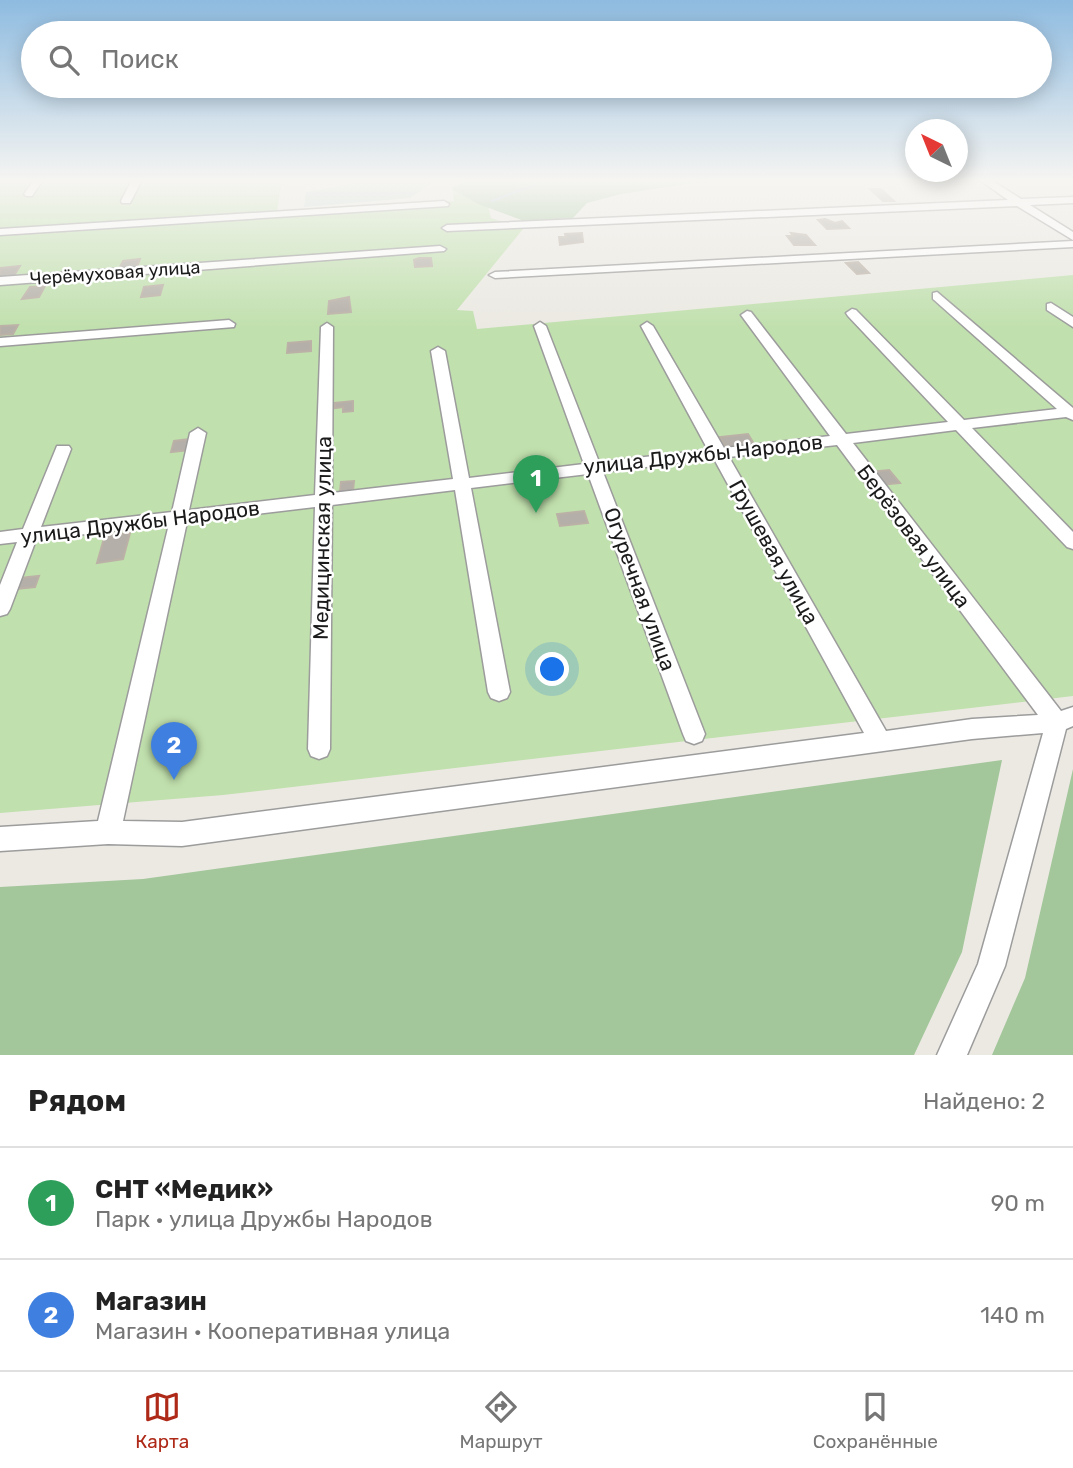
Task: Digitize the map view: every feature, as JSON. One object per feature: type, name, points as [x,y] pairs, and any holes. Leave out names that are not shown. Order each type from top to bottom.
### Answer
[{"type":"street","points":[[0,232],[44,229]]},
{"type":"street","points":[[495,275],[1073,244]]},
{"type":"street","name":"Черёмуховая улица","points":[[0,281],[440,249]]},
{"type":"street","points":[[937,296],[1071,414]]},
{"type":"street","points":[[1051,307],[1073,323]]},
{"type":"street","points":[[852,313],[1073,543]]},
{"type":"street","name":"Берёзовая улица","points":[[747,315],[840,439],[1065,720]]},
{"type":"street","points":[[0,342],[229,324]]},
{"type":"street","name":"Огуречная улица","points":[[540,326],[694,734]]},
{"type":"street","name":"Грушевая улица","points":[[648,326],[880,741]]},
{"type":"street","name":"Медицинская улица","points":[[319,749],[327,327]]},
{"type":"street","points":[[438,351],[499,692]]},
{"type":"street","name":"улица Дружбы Народов","points":[[0,538],[594,467],[1071,414]]},
{"type":"street","points":[[108,832],[181,518],[198,433]]},
{"type":"street","points":[[0,609],[63,449]]},
{"type":"street","points":[[0,839],[108,832],[183,834],[972,729],[1065,720],[991,966],[952,1055]]},
{"type":"green space","points":[[0,229],[523,229],[457,310],[473,311],[477,329],[1073,275],[1073,696],[223,795],[0,813]]},
{"type":"green space","points":[[1002,760],[962,952],[914,1055],[0,1055],[0,887],[143,879]]},
{"type":"green space","points":[[1073,769],[1073,1055],[992,1055],[1025,978]]},
{"type":"building","points":[[582,233],[583,242],[560,245],[559,237]]},
{"type":"building","points":[[791,233],[806,235],[815,245],[794,245],[787,236],[793,236]]},
{"type":"building","points":[[431,258],[432,266],[415,267],[414,260]]},
{"type":"building","points":[[140,259],[136,270],[119,269],[123,261]]},
{"type":"building","points":[[858,262],[869,273],[857,274],[846,263]]},
{"type":"building","points":[[20,266],[13,277],[0,278],[0,268]]},
{"type":"building","points":[[163,285],[160,295],[141,297],[144,287]]},
{"type":"building","points":[[45,286],[39,297],[22,299],[30,287]]},
{"type":"building","points":[[349,297],[351,312],[328,314],[329,301]]},
{"type":"building","points":[[18,325],[13,334],[0,335],[0,326]]},
{"type":"building","points":[[311,341],[311,351],[287,353],[288,343]]},
{"type":"building","points":[[353,401],[353,411],[343,412],[343,407],[335,408],[335,403]]},
{"type":"building","points":[[748,434],[754,444],[725,447],[720,437]]},
{"type":"building","points":[[191,439],[189,450],[171,452],[174,441]]},
{"type":"building","points":[[889,470],[900,483],[880,485],[870,472]]},
{"type":"building","points":[[354,481],[353,491],[340,492],[341,482]]},
{"type":"building","points":[[584,511],[588,523],[560,526],[557,514]]},
{"type":"building","points":[[130,533],[123,559],[97,563],[105,535]]},
{"type":"building","points":[[39,576],[35,587],[15,589],[20,578]]},
{"type":"place","name":"СНТ «Медик»","points":[[536,513]]},
{"type":"place","name":"Магазин","points":[[174,780]]}]
